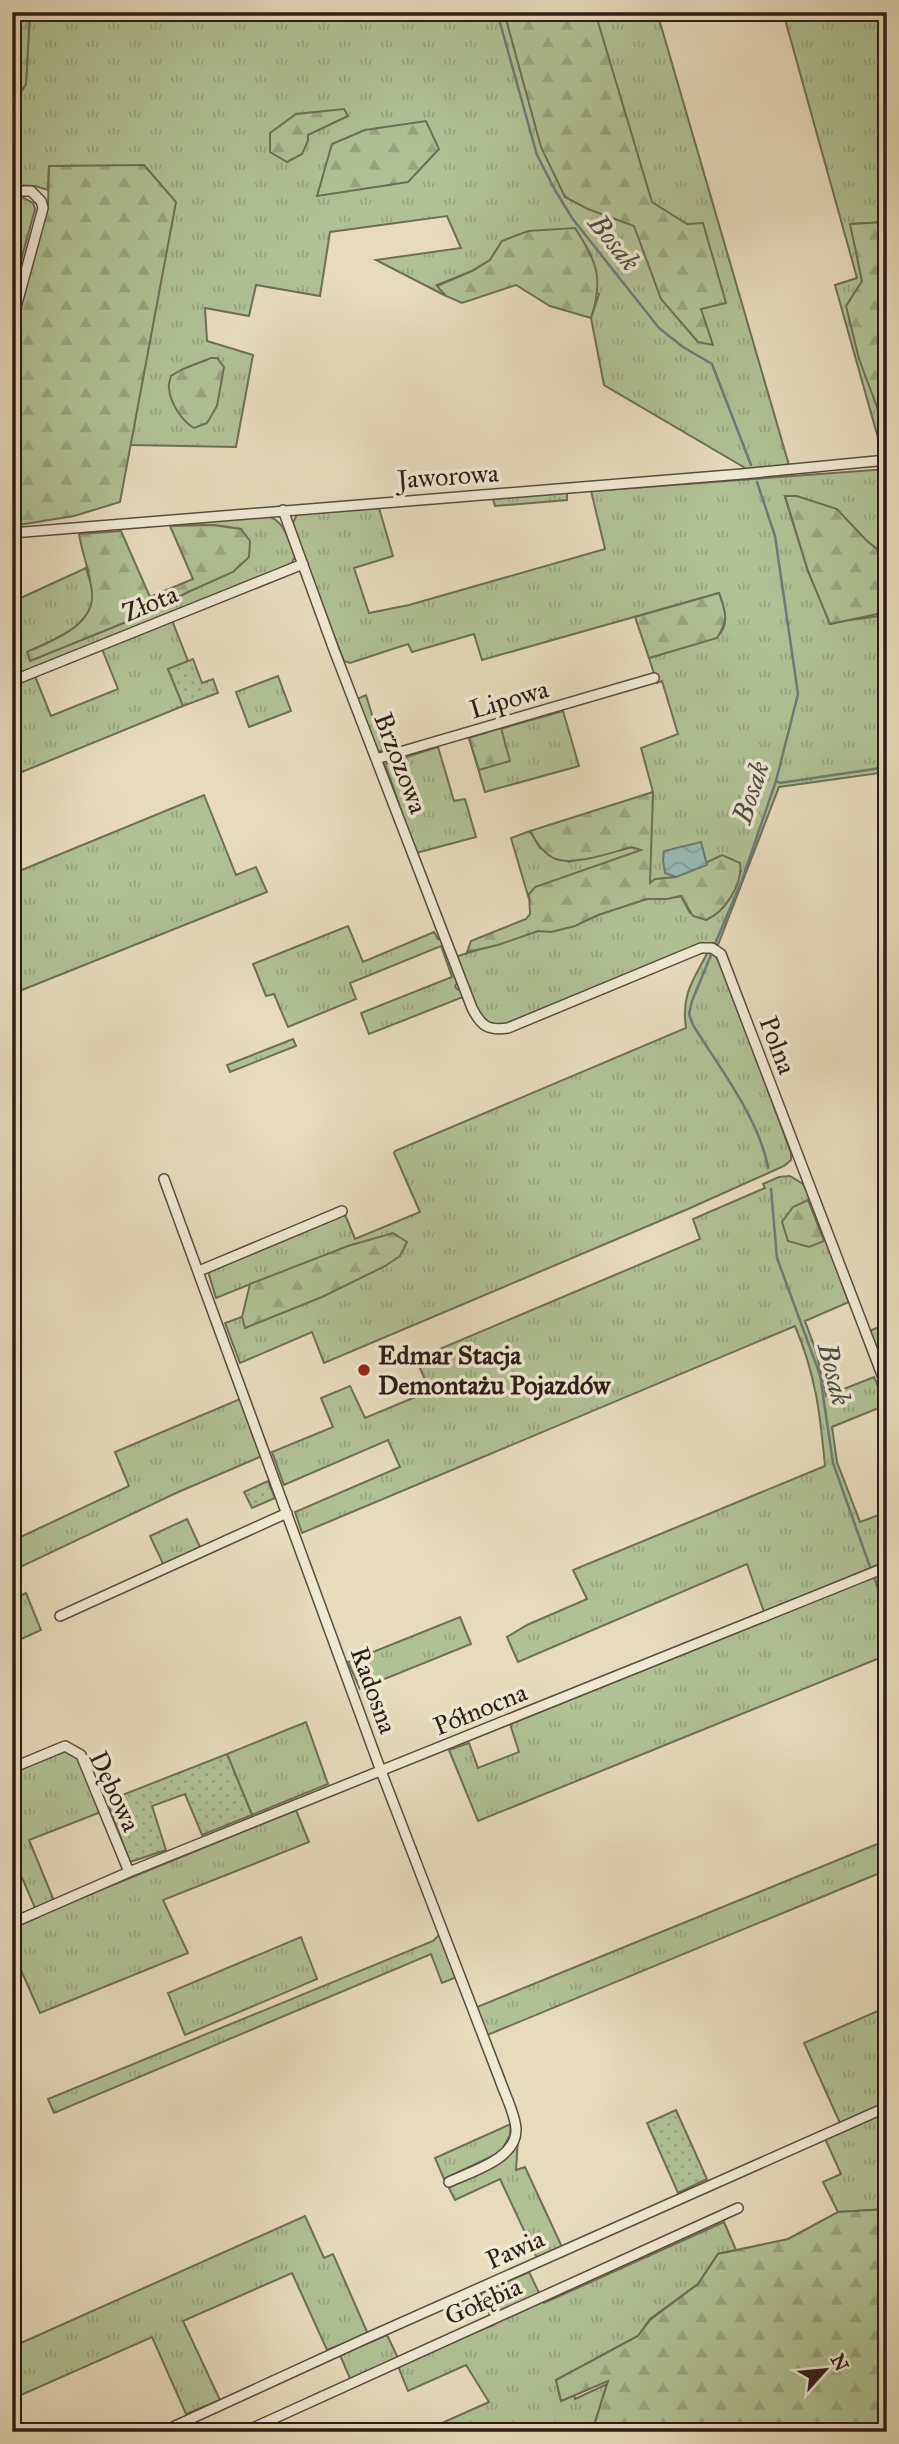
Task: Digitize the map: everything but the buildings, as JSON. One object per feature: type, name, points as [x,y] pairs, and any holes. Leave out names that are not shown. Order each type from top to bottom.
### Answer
[{"type":"street","points":[[886,12],[887,19]]},
{"type":"street","points":[[12,191],[31,191],[41,201],[43,208],[12,322]]},
{"type":"street","name":"Jaworowa","points":[[12,533],[887,460]]},
{"type":"street","name":"Brzozowa","points":[[283,510],[472,1009],[486,1028]]},
{"type":"street","name":"Złota","points":[[12,681],[303,564]]},
{"type":"street","name":"Lipowa","points":[[376,759],[654,678]]},
{"type":"street","name":"Polna","points":[[486,1028],[508,1028],[701,948],[712,948],[721,954],[887,1388]]},
{"type":"street","name":"Radosna","points":[[164,1180],[516,2128],[511,2146],[504,2154],[449,2182]]},
{"type":"street","points":[[198,1271],[342,1211]]},
{"type":"street","points":[[60,1616],[287,1513]]},
{"type":"street","name":"Północna","points":[[12,1923],[129,1872],[887,1567]]},
{"type":"street","name":"Dębowa","points":[[12,1768],[65,1746],[81,1755],[129,1872]]},
{"type":"street","name":"Pawia","points":[[162,2432],[367,2338],[887,2108]]},
{"type":"street","name":"Gołębia","points":[[244,2432],[738,2208]]},
{"type":"green space","points":[[12,12],[30,12],[26,84],[12,106]]},
{"type":"green space","points":[[30,12],[657,12],[789,465],[747,469],[604,385],[591,318],[599,294],[502,241],[490,260],[472,271],[437,285],[446,296],[376,260],[461,248],[447,216],[330,232],[320,296],[256,285],[249,316],[205,308],[207,341],[253,355],[236,447],[131,445],[49,166],[48,190],[35,186],[12,185],[12,106],[26,84]]},
{"type":"green space","points":[[504,12],[595,12],[652,202],[687,224],[703,223],[726,303],[701,309],[713,345],[698,342],[661,299],[634,226],[588,209],[565,197],[541,147]]},
{"type":"green space","points":[[783,12],[878,12],[887,66],[887,222],[851,224],[862,281],[880,415],[887,419],[887,451],[882,452],[835,285],[857,278]]},
{"type":"green space","points":[[344,109],[348,116],[308,135],[302,154],[287,162],[270,152],[270,133],[296,114]]},
{"type":"green space","points":[[426,121],[439,149],[408,182],[317,196],[332,144],[365,130]]},
{"type":"green space","points":[[144,165],[176,202],[120,502],[74,516],[12,526],[12,388],[17,319],[48,205],[49,166]]},
{"type":"green space","points":[[24,198],[33,203],[35,209],[12,294],[12,199]]},
{"type":"green space","points":[[887,222],[887,419],[880,415],[859,359],[846,306],[862,281],[850,224]]},
{"type":"green space","points":[[575,228],[589,251],[596,271],[597,292],[591,318],[550,306],[516,285],[462,303],[446,296],[437,286],[490,260],[502,241],[528,231]]},
{"type":"green space","points":[[217,358],[224,367],[217,406],[207,423],[194,428],[177,411],[170,394],[169,382],[171,376],[183,369]]},
{"type":"green space","points":[[887,469],[887,557],[867,541],[785,497],[808,571],[830,623],[887,615],[887,772],[779,787],[718,945],[708,944],[508,1024],[495,1025],[487,1022],[472,1002],[455,957],[538,931],[563,928],[648,899],[681,896],[690,913],[726,903],[741,871],[722,856],[706,863],[701,843],[672,877],[676,877],[649,884],[653,792],[641,748],[678,734],[662,681],[657,683],[649,658],[717,637],[725,622],[719,593],[482,660],[474,634],[412,652],[408,644],[350,663],[344,661],[292,525],[297,514],[379,508],[393,556],[354,568],[369,613],[409,605],[605,549],[591,491]]},
{"type":"green space","points":[[567,492],[567,500],[495,506],[493,499]]},
{"type":"green space","points":[[785,496],[797,496],[837,509],[867,541],[887,557],[887,612],[830,624],[808,571]]},
{"type":"green space","points":[[264,515],[281,525],[295,557],[291,564],[170,615],[188,661],[169,669],[183,706],[12,776],[12,652],[20,649],[12,630],[12,602],[86,568],[93,596],[86,616],[69,631],[28,652],[30,661],[148,613],[188,592],[241,529],[213,525],[170,526]],"holes":[[[102,649],[118,689],[51,716],[35,676]]]},
{"type":"green space","points":[[213,525],[241,529],[250,541],[249,557],[233,572],[148,613],[30,661],[27,652],[70,631],[86,615],[91,605],[91,586],[79,534],[121,531],[150,597],[193,579],[170,526]]},
{"type":"green space","points":[[719,593],[725,616],[717,638],[649,658],[635,617]]},
{"type":"green space","points":[[193,659],[202,683],[213,679],[218,693],[183,706],[168,669]]},
{"type":"green space","points":[[278,676],[291,711],[249,727],[236,692]]},
{"type":"green space","points":[[366,695],[383,751],[377,751],[357,699]]},
{"type":"green space","points":[[563,711],[579,766],[485,792],[469,738]]},
{"type":"green space","points":[[501,728],[510,761],[479,770],[469,738]]},
{"type":"green space","points":[[438,747],[454,801],[465,799],[476,837],[416,853],[385,764]]},
{"type":"green space","points":[[653,792],[650,883],[655,879],[676,877],[722,855],[740,863],[740,871],[736,888],[720,911],[706,920],[693,916],[681,896],[647,899],[598,915],[575,926],[551,932],[538,931],[467,952],[471,941],[526,919],[530,914],[529,894],[535,887],[641,850],[632,847],[594,857],[564,861],[548,854],[530,831]]},
{"type":"green space","points":[[204,795],[236,875],[256,867],[267,892],[12,994],[12,874]]},
{"type":"green space","points":[[530,831],[540,848],[569,862],[633,847],[642,850],[529,894],[529,899],[511,838]]},
{"type":"green space","points":[[348,926],[363,962],[434,932],[438,939],[441,939],[458,982],[455,986],[461,990],[463,997],[369,1034],[361,1013],[452,977],[441,946],[350,983],[356,999],[288,1027],[274,994],[266,996],[253,964]]},
{"type":"green space","points":[[708,952],[715,955],[723,968],[791,1153],[791,1160],[784,1166],[688,1209],[324,1363],[312,1332],[240,1363],[225,1323],[277,1304],[268,1277],[216,1298],[206,1265],[342,1207],[355,1239],[420,1212],[395,1151],[686,1028],[687,997]]},
{"type":"green space","points":[[293,1039],[296,1046],[230,1072],[227,1065]]},
{"type":"green space","points":[[790,1176],[803,1184],[808,1193],[849,1302],[805,1321],[816,1351],[826,1396],[874,1377],[886,1405],[832,1427],[837,1462],[860,1522],[887,1512],[887,1561],[764,1612],[747,1564],[518,1662],[507,1637],[527,1625],[587,1599],[573,1570],[825,1466],[816,1395],[795,1326],[302,1533],[295,1512],[400,1467],[388,1440],[284,1485],[272,1452],[333,1427],[321,1398],[350,1386],[365,1418],[430,1391],[416,1359],[700,1239],[693,1219],[765,1188],[763,1184],[779,1177]]},
{"type":"green space","points":[[808,1200],[824,1241],[809,1247],[788,1241],[782,1222],[793,1207]]},
{"type":"green space","points":[[393,1233],[407,1242],[400,1256],[385,1266],[322,1297],[245,1328],[242,1317],[250,1284],[348,1246]]},
{"type":"green space","points":[[887,1324],[887,1378],[869,1331]]},
{"type":"green space","points":[[240,1399],[262,1456],[176,1493],[12,1571],[12,1541],[129,1486],[115,1452]]},
{"type":"green space","points":[[268,1481],[275,1498],[252,1508],[244,1492]]},
{"type":"green space","points":[[187,1519],[201,1549],[164,1566],[150,1536]]},
{"type":"green space","points":[[887,1571],[887,1655],[478,1821],[449,1750],[469,1743],[478,1768],[519,1752],[510,1724]]},
{"type":"green space","points":[[26,1593],[41,1630],[15,1642],[12,1634],[12,1600]]},
{"type":"green space","points":[[460,1617],[471,1644],[360,1689],[348,1662]]},
{"type":"green space","points":[[306,1722],[328,1784],[252,1815],[227,1754]]},
{"type":"green space","points":[[66,1751],[80,1760],[101,1812],[29,1840],[57,1908],[296,1810],[309,1842],[163,1900],[188,1953],[40,2013],[12,1950],[12,1928],[39,1917],[12,1855],[12,1772]]},
{"type":"green space","points":[[227,1754],[252,1815],[202,1835],[185,1794],[152,1806],[166,1850],[130,1862],[107,1801]]},
{"type":"green space","points":[[887,1840],[887,1870],[485,2036],[477,2007]]},
{"type":"green space","points":[[440,1934],[457,1977],[442,1983],[431,1954],[54,2113],[48,2099],[433,1941]]},
{"type":"green space","points":[[301,1937],[317,1979],[185,2035],[168,1993]]},
{"type":"green space","points":[[887,2007],[887,2209],[838,2212],[823,2182],[841,2174],[822,2132],[840,2123],[804,2043]]},
{"type":"green space","points":[[676,2110],[707,2179],[678,2193],[647,2123]]},
{"type":"green space","points":[[511,2124],[510,2135],[501,2152],[444,2179],[435,2158]]},
{"type":"green space","points":[[518,2139],[516,2170],[525,2167],[562,2247],[537,2258],[500,2179],[455,2200],[447,2184],[502,2160]]},
{"type":"green space","points":[[887,2209],[887,2432],[592,2432],[608,2381],[561,2401],[556,2380],[638,2336],[650,2320],[698,2284],[718,2254],[788,2239],[838,2212]]},
{"type":"green space","points":[[305,2216],[324,2258],[333,2254],[368,2334],[327,2350],[292,2273],[183,2321],[220,2400],[186,2414],[152,2337],[12,2399],[12,2347]]},
{"type":"green space","points":[[724,2222],[736,2250],[718,2254],[698,2284],[650,2319],[638,2336],[556,2380],[561,2401],[574,2395],[575,2399],[607,2384],[592,2432],[422,2432],[489,2402],[466,2365],[408,2391],[398,2366],[494,2325],[481,2293],[529,2272],[544,2303]]},
{"type":"green space","points":[[387,2335],[399,2360],[351,2381],[340,2355]]},
{"type":"water","points":[[701,842],[707,865],[676,877],[665,873],[664,851]]},
{"type":"waterway","name":"Bosak","points":[[497,12],[537,155],[555,190],[572,218],[659,328],[683,347],[712,364],[751,465]]},
{"type":"waterway","name":"Bosak","points":[[715,944],[742,880],[776,781],[798,694],[775,536],[757,482]]},
{"type":"waterway","points":[[776,781],[780,783],[887,767]]},
{"type":"waterway","name":"Bosak","points":[[711,955],[689,1014],[693,1025],[748,1113],[764,1150],[768,1168]]},
{"type":"waterway","name":"Bosak","points":[[771,1189],[777,1258],[820,1375],[833,1463],[870,1567]]},
{"type":"waterway","name":"Bosak","points":[[874,1577],[887,1614]]},
{"type":"place","name":"Edmar Stacja Demontażu Pojazdów","points":[[364,1370]]}]
